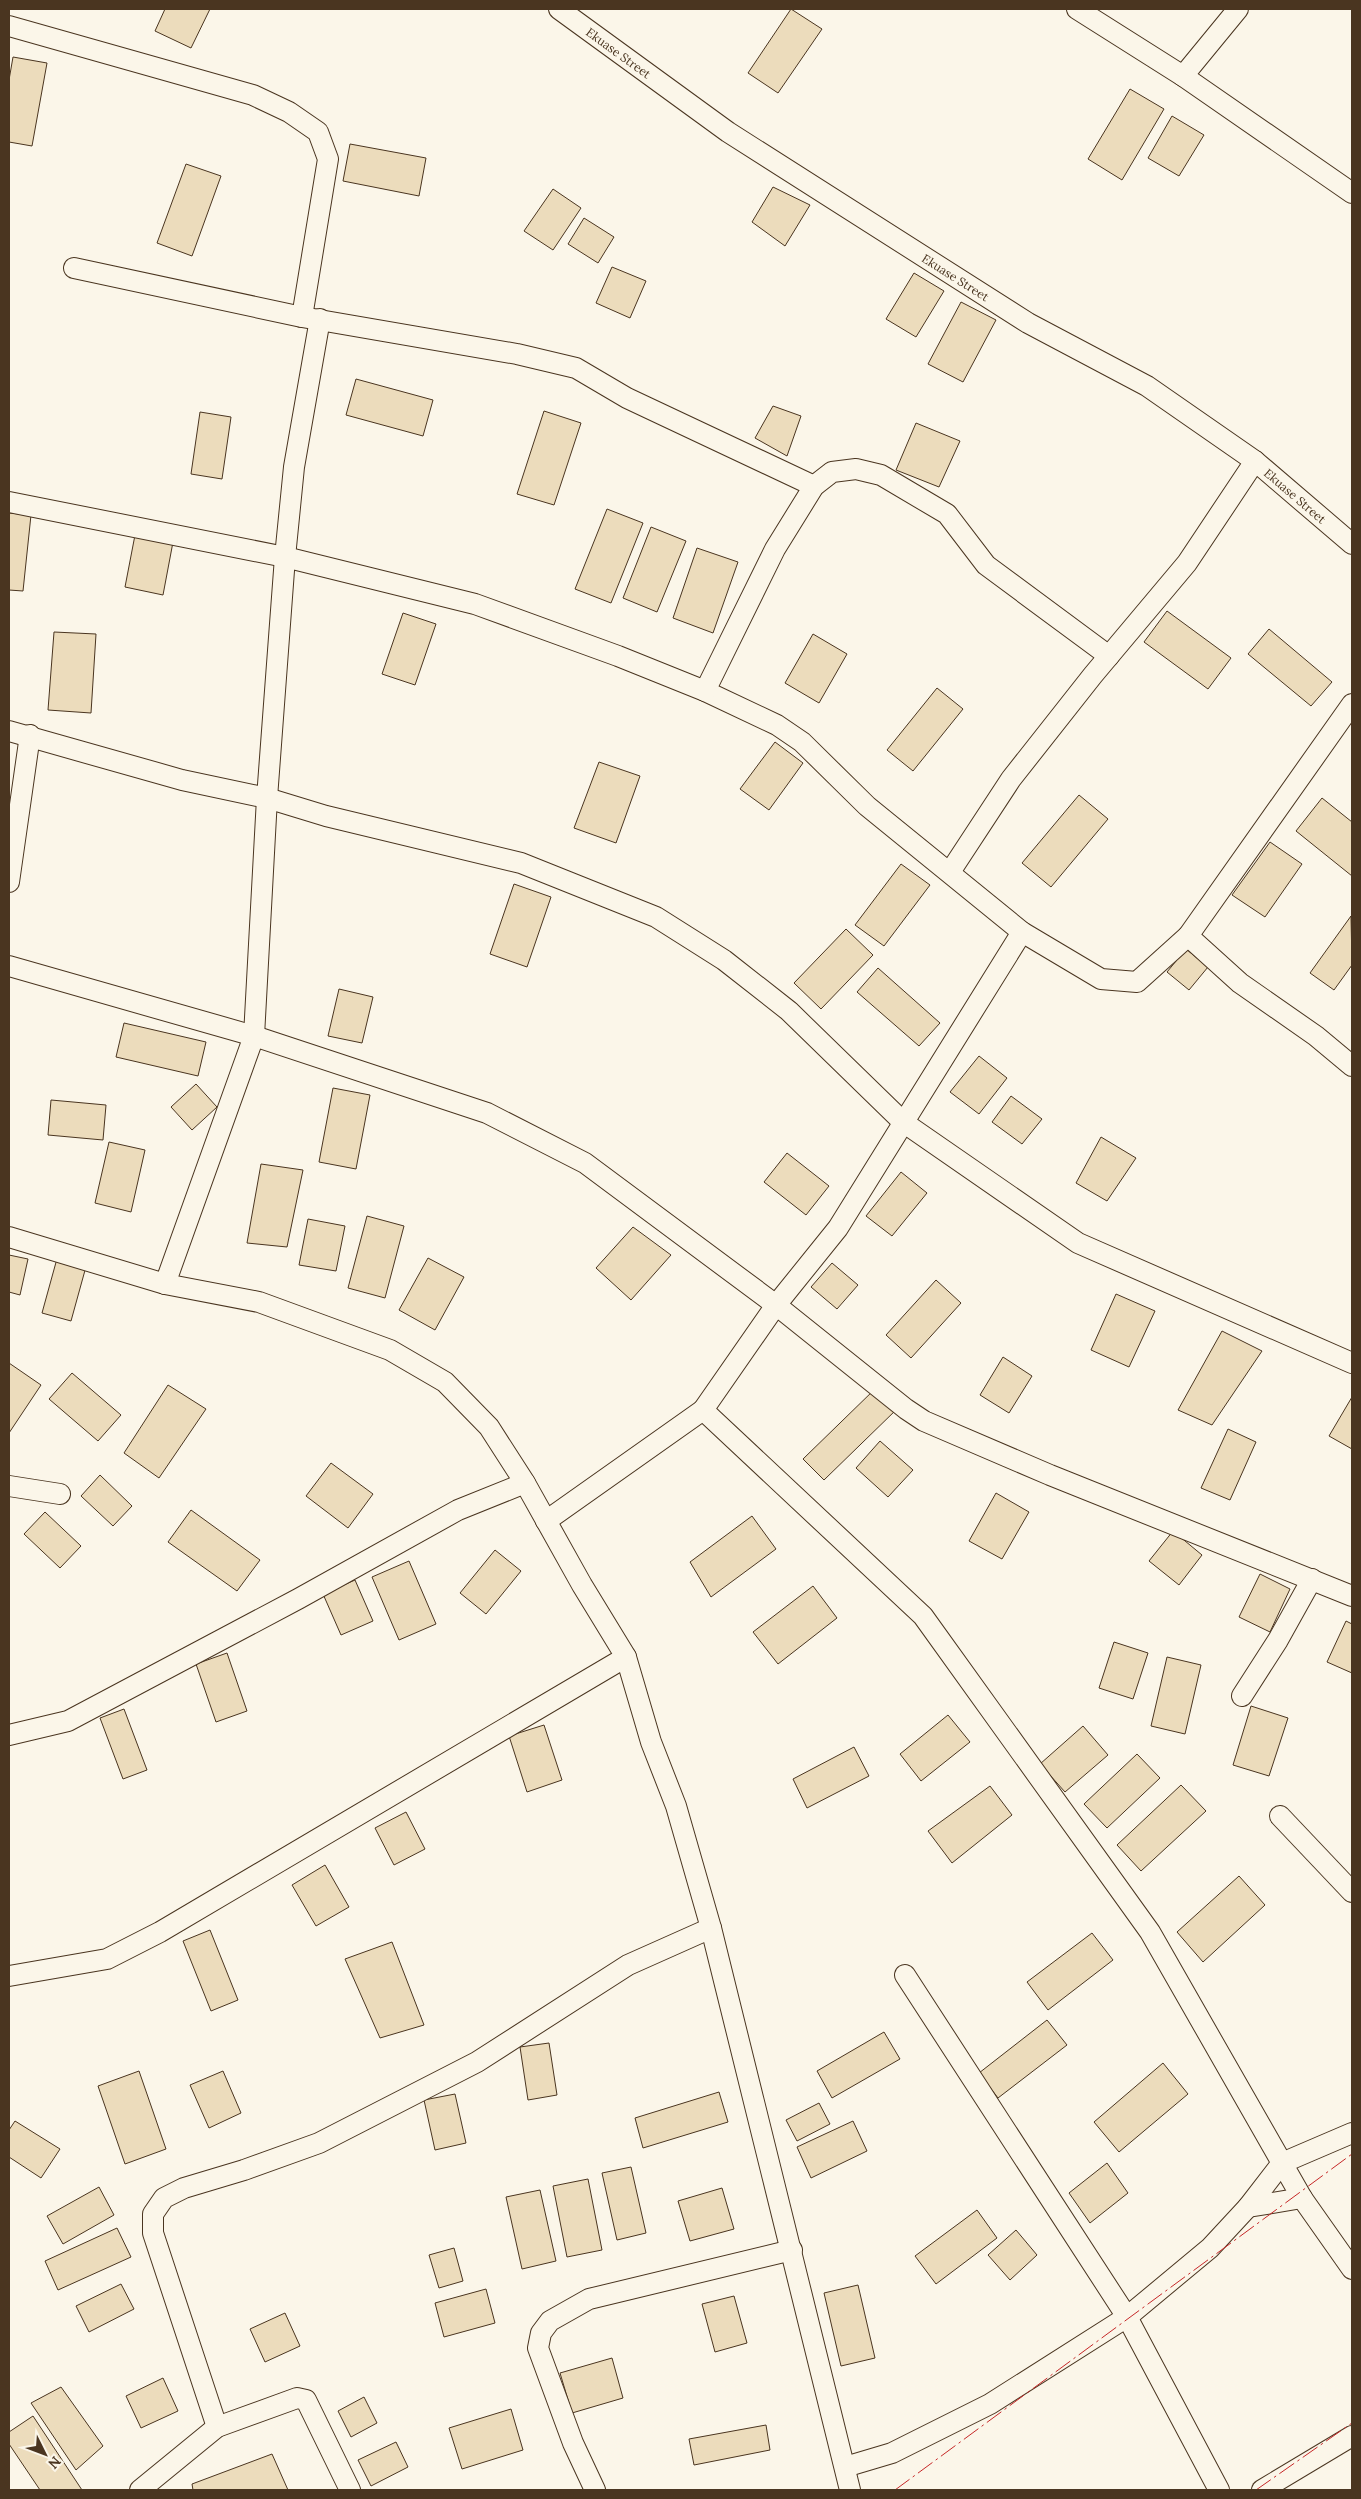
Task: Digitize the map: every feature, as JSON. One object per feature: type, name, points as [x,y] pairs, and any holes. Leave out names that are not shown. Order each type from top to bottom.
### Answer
[{"type":"street","name":"Ekuase Street","points":[[559,9],[728,132],[1028,323],[1147,386],[1254,461],[1329,522],[1352,544]]},
{"type":"street","points":[[1077,9],[1182,76],[1352,193]]},
{"type":"street","points":[[1182,76],[1238,9]]},
{"type":"street","points":[[9,26],[253,95],[289,112],[318,132],[328,159],[285,557],[267,798],[254,1036],[165,1284]]},
{"type":"street","points":[[74,268],[311,318],[517,354],[576,368],[627,398],[814,486]]},
{"type":"street","points":[[950,872],[1011,779],[1109,656],[1188,563],[1254,461]]},
{"type":"street","points":[[705,691],[775,549],[814,486],[832,472],[856,469],[881,475],[947,514],[986,565],[1109,656]]},
{"type":"street","points":[[9,502],[285,557],[475,604],[618,656],[705,691],[777,725],[802,742],[868,806],[1022,932],[1101,980],[1138,982],[1188,936],[1352,704]]},
{"type":"street","points":[[9,731],[182,780],[267,798],[326,816],[521,864],[656,917],[724,960],[789,1011],[903,1122],[1078,1243],[1352,1363]]},
{"type":"street","points":[[9,882],[30,736]]},
{"type":"street","points":[[546,1521],[703,1410],[776,1305],[838,1228],[1022,932]]},
{"type":"street","points":[[1188,936],[1240,983],[1316,1036],[1352,1066]]},
{"type":"street","points":[[9,966],[254,1036],[487,1113],[585,1163],[776,1305],[906,1410],[924,1421],[1059,1479],[1352,1596]]},
{"type":"street","points":[[9,1237],[165,1284],[259,1302],[390,1350],[445,1382],[489,1427],[525,1483],[626,1657],[651,1742],[676,1806],[712,1928],[850,2490]]},
{"type":"street","points":[[703,1410],[923,1616],[1150,1932],[1302,2198],[1352,2269]]},
{"type":"street","points":[[9,1734],[68,1721],[298,1599],[458,1510],[525,1483]]},
{"type":"street","points":[[9,1486],[60,1494]]},
{"type":"street","points":[[1242,1696],[1278,1640],[1312,1579]]},
{"type":"street","points":[[9,1976],[107,1959],[116,1955],[160,1932],[626,1657]]},
{"type":"street","points":[[1280,1816],[1352,1892]]},
{"type":"street","points":[[217,2427],[153,2233],[153,2214],[164,2198],[184,2188],[244,2170],[319,2143],[477,2062],[628,1965],[712,1928]]},
{"type":"street","points":[[905,1975],[1127,2317],[1219,2490]]},
{"type":"street","points":[[845,2467],[892,2453],[990,2404],[1127,2317],[1210,2248],[1248,2207],[1282,2163],[1352,2133]]},
{"type":"street","points":[[1248,2207],[1302,2198]]},
{"type":"street","points":[[595,2490],[573,2443],[538,2348],[541,2334],[550,2321],[589,2300],[792,2250]]},
{"type":"street","points":[[140,2490],[217,2427],[297,2398],[306,2400],[350,2490]]},
{"type":"street","points":[[1262,2490],[1352,2436]]},
{"type":"building","points":[[165,9],[210,9],[191,48],[155,31]]},
{"type":"building","points":[[791,9],[822,29],[778,93],[748,73]]},
{"type":"building","points":[[13,57],[47,63],[32,146],[9,142],[9,80]]},
{"type":"building","points":[[1130,89],[1164,109],[1122,180],[1088,159]]},
{"type":"building","points":[[1172,116],[1204,135],[1179,176],[1148,158]]},
{"type":"building","points":[[350,144],[426,158],[419,196],[343,181]]},
{"type":"building","points":[[186,164],[221,176],[192,256],[157,243]]},
{"type":"building","points":[[773,187],[810,205],[785,246],[752,222]]},
{"type":"building","points":[[553,189],[581,208],[553,250],[524,231]]},
{"type":"building","points":[[584,218],[614,237],[598,263],[568,244]]},
{"type":"building","points":[[612,267],[646,281],[630,318],[596,303]]},
{"type":"building","points":[[914,273],[944,291],[916,337],[886,319]]},
{"type":"building","points":[[961,302],[996,320],[963,382],[928,364]]},
{"type":"building","points":[[356,379],[433,400],[423,436],[346,415]]},
{"type":"building","points":[[773,406],[801,416],[787,456],[755,438]]},
{"type":"building","points":[[544,411],[581,423],[554,505],[517,494]]},
{"type":"building","points":[[200,412],[231,417],[222,479],[191,474]]},
{"type":"building","points":[[916,423],[960,441],[939,487],[896,470]]},
{"type":"building","points":[[607,509],[643,523],[611,603],[575,589]]},
{"type":"building","points":[[9,513],[31,515],[23,591],[9,590]]},
{"type":"building","points":[[651,527],[686,541],[657,612],[623,598]]},
{"type":"building","points":[[135,535],[173,542],[163,595],[125,587]]},
{"type":"building","points":[[697,548],[738,562],[713,633],[673,618]]},
{"type":"building","points":[[1167,611],[1231,658],[1208,689],[1144,642]]},
{"type":"building","points":[[403,613],[436,624],[415,685],[382,674]]},
{"type":"building","points":[[1269,629],[1332,682],[1311,706],[1248,654]]},
{"type":"building","points":[[54,632],[96,634],[91,713],[48,710]]},
{"type":"building","points":[[813,634],[847,654],[819,703],[785,683]]},
{"type":"building","points":[[937,688],[963,709],[913,771],[887,750]]},
{"type":"building","points":[[775,742],[803,763],[769,810],[740,789]]},
{"type":"building","points":[[599,762],[640,776],[616,843],[574,828]]},
{"type":"building","points":[[1079,795],[1108,819],[1051,887],[1022,863]]},
{"type":"building","points":[[1322,798],[1352,822],[1352,876],[1296,831]]},
{"type":"building","points":[[1270,842],[1302,864],[1265,917],[1232,895]]},
{"type":"building","points":[[901,864],[930,885],[884,946],[855,925]]},
{"type":"building","points":[[514,884],[551,897],[527,967],[490,954]]},
{"type":"building","points":[[1351,916],[1352,965],[1334,990],[1310,973]]},
{"type":"building","points":[[846,929],[873,955],[821,1009],[794,983]]},
{"type":"building","points":[[1186,949],[1208,967],[1189,990],[1167,972]]},
{"type":"building","points":[[878,968],[940,1023],[919,1046],[857,992]]},
{"type":"building","points":[[339,989],[373,997],[362,1043],[328,1036]]},
{"type":"building","points":[[124,1023],[206,1042],[198,1076],[116,1057]]},
{"type":"building","points":[[979,1056],[1007,1078],[979,1114],[950,1092]]},
{"type":"building","points":[[196,1084],[217,1107],[192,1130],[171,1107]]},
{"type":"building","points":[[333,1088],[370,1095],[356,1169],[319,1162]]},
{"type":"building","points":[[1011,1096],[1042,1119],[1022,1144],[992,1122]]},
{"type":"building","points":[[51,1100],[106,1105],[103,1140],[48,1135]]},
{"type":"building","points":[[1101,1137],[1136,1158],[1107,1201],[1076,1183]]},
{"type":"building","points":[[109,1142],[145,1150],[131,1212],[95,1203]]},
{"type":"building","points":[[787,1153],[829,1186],[806,1215],[764,1182]]},
{"type":"building","points":[[261,1164],[303,1170],[287,1247],[247,1243]]},
{"type":"building","points":[[901,1172],[927,1193],[892,1236],[866,1216]]},
{"type":"building","points":[[367,1216],[404,1226],[385,1298],[348,1288]]},
{"type":"building","points":[[308,1219],[345,1226],[336,1271],[299,1265]]},
{"type":"building","points":[[633,1227],[671,1255],[631,1300],[596,1268]]},
{"type":"building","points":[[9,1255],[28,1259],[20,1295],[9,1292]]},
{"type":"building","points":[[58,1255],[87,1263],[71,1321],[42,1313]]},
{"type":"building","points":[[428,1258],[464,1277],[435,1330],[399,1310]]},
{"type":"building","points":[[832,1263],[858,1285],[837,1309],[811,1287]]},
{"type":"building","points":[[936,1280],[961,1303],[911,1358],[886,1335]]},
{"type":"building","points":[[1116,1294],[1155,1311],[1129,1367],[1091,1350]]},
{"type":"building","points":[[1222,1331],[1262,1351],[1212,1425],[1178,1410]]},
{"type":"building","points":[[1003,1357],[1032,1376],[1009,1413],[980,1395]]},
{"type":"building","points":[[9,1363],[41,1385],[9,1433]]},
{"type":"building","points":[[72,1373],[121,1415],[98,1441],[49,1399]]},
{"type":"building","points":[[168,1385],[206,1409],[159,1478],[124,1453]]},
{"type":"building","points":[[877,1387],[898,1408],[824,1480],[803,1459]]},
{"type":"building","points":[[1352,1397],[1352,1449],[1329,1436]]},
{"type":"building","points":[[1228,1429],[1256,1442],[1230,1500],[1201,1488]]},
{"type":"building","points":[[880,1441],[913,1470],[888,1497],[856,1468]]},
{"type":"building","points":[[331,1463],[373,1494],[348,1528],[306,1496]]},
{"type":"building","points":[[100,1475],[132,1506],[113,1526],[81,1496]]},
{"type":"building","points":[[996,1493],[1029,1512],[1002,1559],[969,1541]]},
{"type":"building","points":[[191,1510],[260,1560],[237,1591],[168,1542]]},
{"type":"building","points":[[45,1512],[81,1546],[60,1568],[24,1534]]},
{"type":"building","points":[[752,1516],[776,1549],[711,1597],[690,1562]]},
{"type":"building","points":[[1173,1531],[1202,1555],[1179,1585],[1149,1561]]},
{"type":"building","points":[[495,1550],[521,1571],[486,1614],[460,1593]]},
{"type":"building","points":[[409,1561],[436,1624],[399,1640],[372,1577]]},
{"type":"building","points":[[1260,1574],[1290,1589],[1270,1632],[1239,1617]]},
{"type":"building","points":[[355,1580],[373,1621],[341,1635],[323,1594]]},
{"type":"building","points":[[813,1586],[837,1618],[778,1664],[753,1632]]},
{"type":"building","points":[[1346,1621],[1352,1624],[1352,1673],[1327,1662]]},
{"type":"building","points":[[1114,1642],[1148,1653],[1133,1699],[1099,1688]]},
{"type":"building","points":[[227,1653],[247,1711],[216,1722],[196,1664]]},
{"type":"building","points":[[1167,1657],[1201,1665],[1185,1734],[1151,1726]]},
{"type":"building","points":[[1251,1706],[1288,1718],[1269,1776],[1233,1765]]},
{"type":"building","points":[[124,1709],[147,1770],[123,1779],[100,1718]]},
{"type":"building","points":[[948,1715],[970,1742],[921,1781],[900,1754]]},
{"type":"building","points":[[544,1725],[562,1780],[527,1792],[509,1736]]},
{"type":"building","points":[[1083,1726],[1108,1755],[1065,1792],[1040,1764]]},
{"type":"building","points":[[854,1747],[869,1776],[807,1808],[793,1779]]},
{"type":"building","points":[[1137,1754],[1160,1778],[1107,1828],[1084,1804]]},
{"type":"building","points":[[1181,1785],[1206,1811],[1141,1871],[1117,1845]]},
{"type":"building","points":[[990,1786],[1012,1815],[952,1863],[928,1831]]},
{"type":"building","points":[[406,1812],[425,1849],[394,1865],[375,1828]]},
{"type":"building","points":[[325,1865],[349,1907],[316,1926],[292,1885]]},
{"type":"building","points":[[1239,1876],[1265,1905],[1203,1962],[1177,1932]]},
{"type":"building","points":[[210,1930],[238,2000],[211,2011],[183,1941]]},
{"type":"building","points":[[1092,1933],[1113,1960],[1048,2010],[1027,1982]]},
{"type":"building","points":[[392,1942],[424,2025],[380,2038],[345,1959]]},
{"type":"building","points":[[1047,2020],[1067,2045],[998,2098],[979,2073]]},
{"type":"building","points":[[884,2032],[900,2059],[832,2098],[817,2071]]},
{"type":"building","points":[[549,2043],[557,2095],[528,2100],[520,2047]]},
{"type":"building","points":[[1163,2063],[1188,2094],[1119,2152],[1094,2122]]},
{"type":"building","points":[[139,2071],[166,2149],[125,2164],[98,2086]]},
{"type":"building","points":[[223,2071],[241,2113],[209,2128],[190,2085]]},
{"type":"building","points":[[719,2092],[728,2122],[643,2148],[635,2118]]},
{"type":"building","points":[[455,2094],[466,2143],[435,2150],[424,2100]]},
{"type":"building","points":[[819,2103],[830,2124],[797,2141],[786,2120]]},
{"type":"building","points":[[15,2121],[60,2149],[41,2178],[9,2157],[9,2130]]},
{"type":"building","points":[[853,2121],[867,2151],[811,2178],[797,2147]]},
{"type":"building","points":[[1107,2163],[1128,2193],[1090,2223],[1069,2193]]},
{"type":"building","points":[[631,2167],[646,2233],[617,2240],[602,2173]]},
{"type":"building","points":[[588,2179],[602,2250],[567,2257],[553,2186]]},
{"type":"building","points":[[99,2187],[114,2215],[63,2244],[47,2216]]},
{"type":"building","points":[[722,2188],[734,2229],[690,2241],[678,2201]]},
{"type":"building","points":[[540,2190],[556,2261],[522,2269],[506,2197]]},
{"type":"building","points":[[977,2210],[997,2238],[936,2284],[915,2256]]},
{"type":"building","points":[[117,2228],[131,2257],[58,2290],[45,2261]]},
{"type":"building","points":[[1016,2230],[1037,2255],[1010,2280],[988,2255]]},
{"type":"building","points":[[454,2248],[463,2281],[439,2288],[429,2255]]},
{"type":"building","points":[[121,2284],[134,2309],[89,2332],[76,2306]]},
{"type":"building","points":[[858,2285],[875,2358],[841,2366],[824,2293]]},
{"type":"building","points":[[486,2289],[495,2323],[444,2337],[435,2303]]},
{"type":"building","points":[[734,2296],[747,2343],[715,2352],[702,2304]]},
{"type":"building","points":[[285,2313],[300,2346],[265,2362],[250,2329]]},
{"type":"building","points":[[612,2358],[623,2398],[572,2413],[560,2373]]},
{"type":"building","points":[[163,2378],[178,2411],[141,2428],[126,2396]]},
{"type":"building","points":[[61,2387],[103,2446],[76,2470],[31,2403]]},
{"type":"building","points":[[364,2397],[377,2423],[351,2437],[338,2411]]},
{"type":"building","points":[[511,2409],[523,2450],[462,2469],[449,2428]]},
{"type":"building","points":[[33,2416],[82,2490],[40,2490],[9,2444],[9,2432]]},
{"type":"building","points":[[766,2425],[770,2450],[694,2465],[689,2439]]},
{"type":"building","points":[[396,2442],[408,2467],[371,2486],[358,2460]]},
{"type":"building","points":[[272,2454],[288,2490],[193,2490],[192,2484]]},
{"type":"power","points":[[895,2490],[1352,2154]]},
{"type":"power","points":[[1256,2490],[1352,2423]]}]
